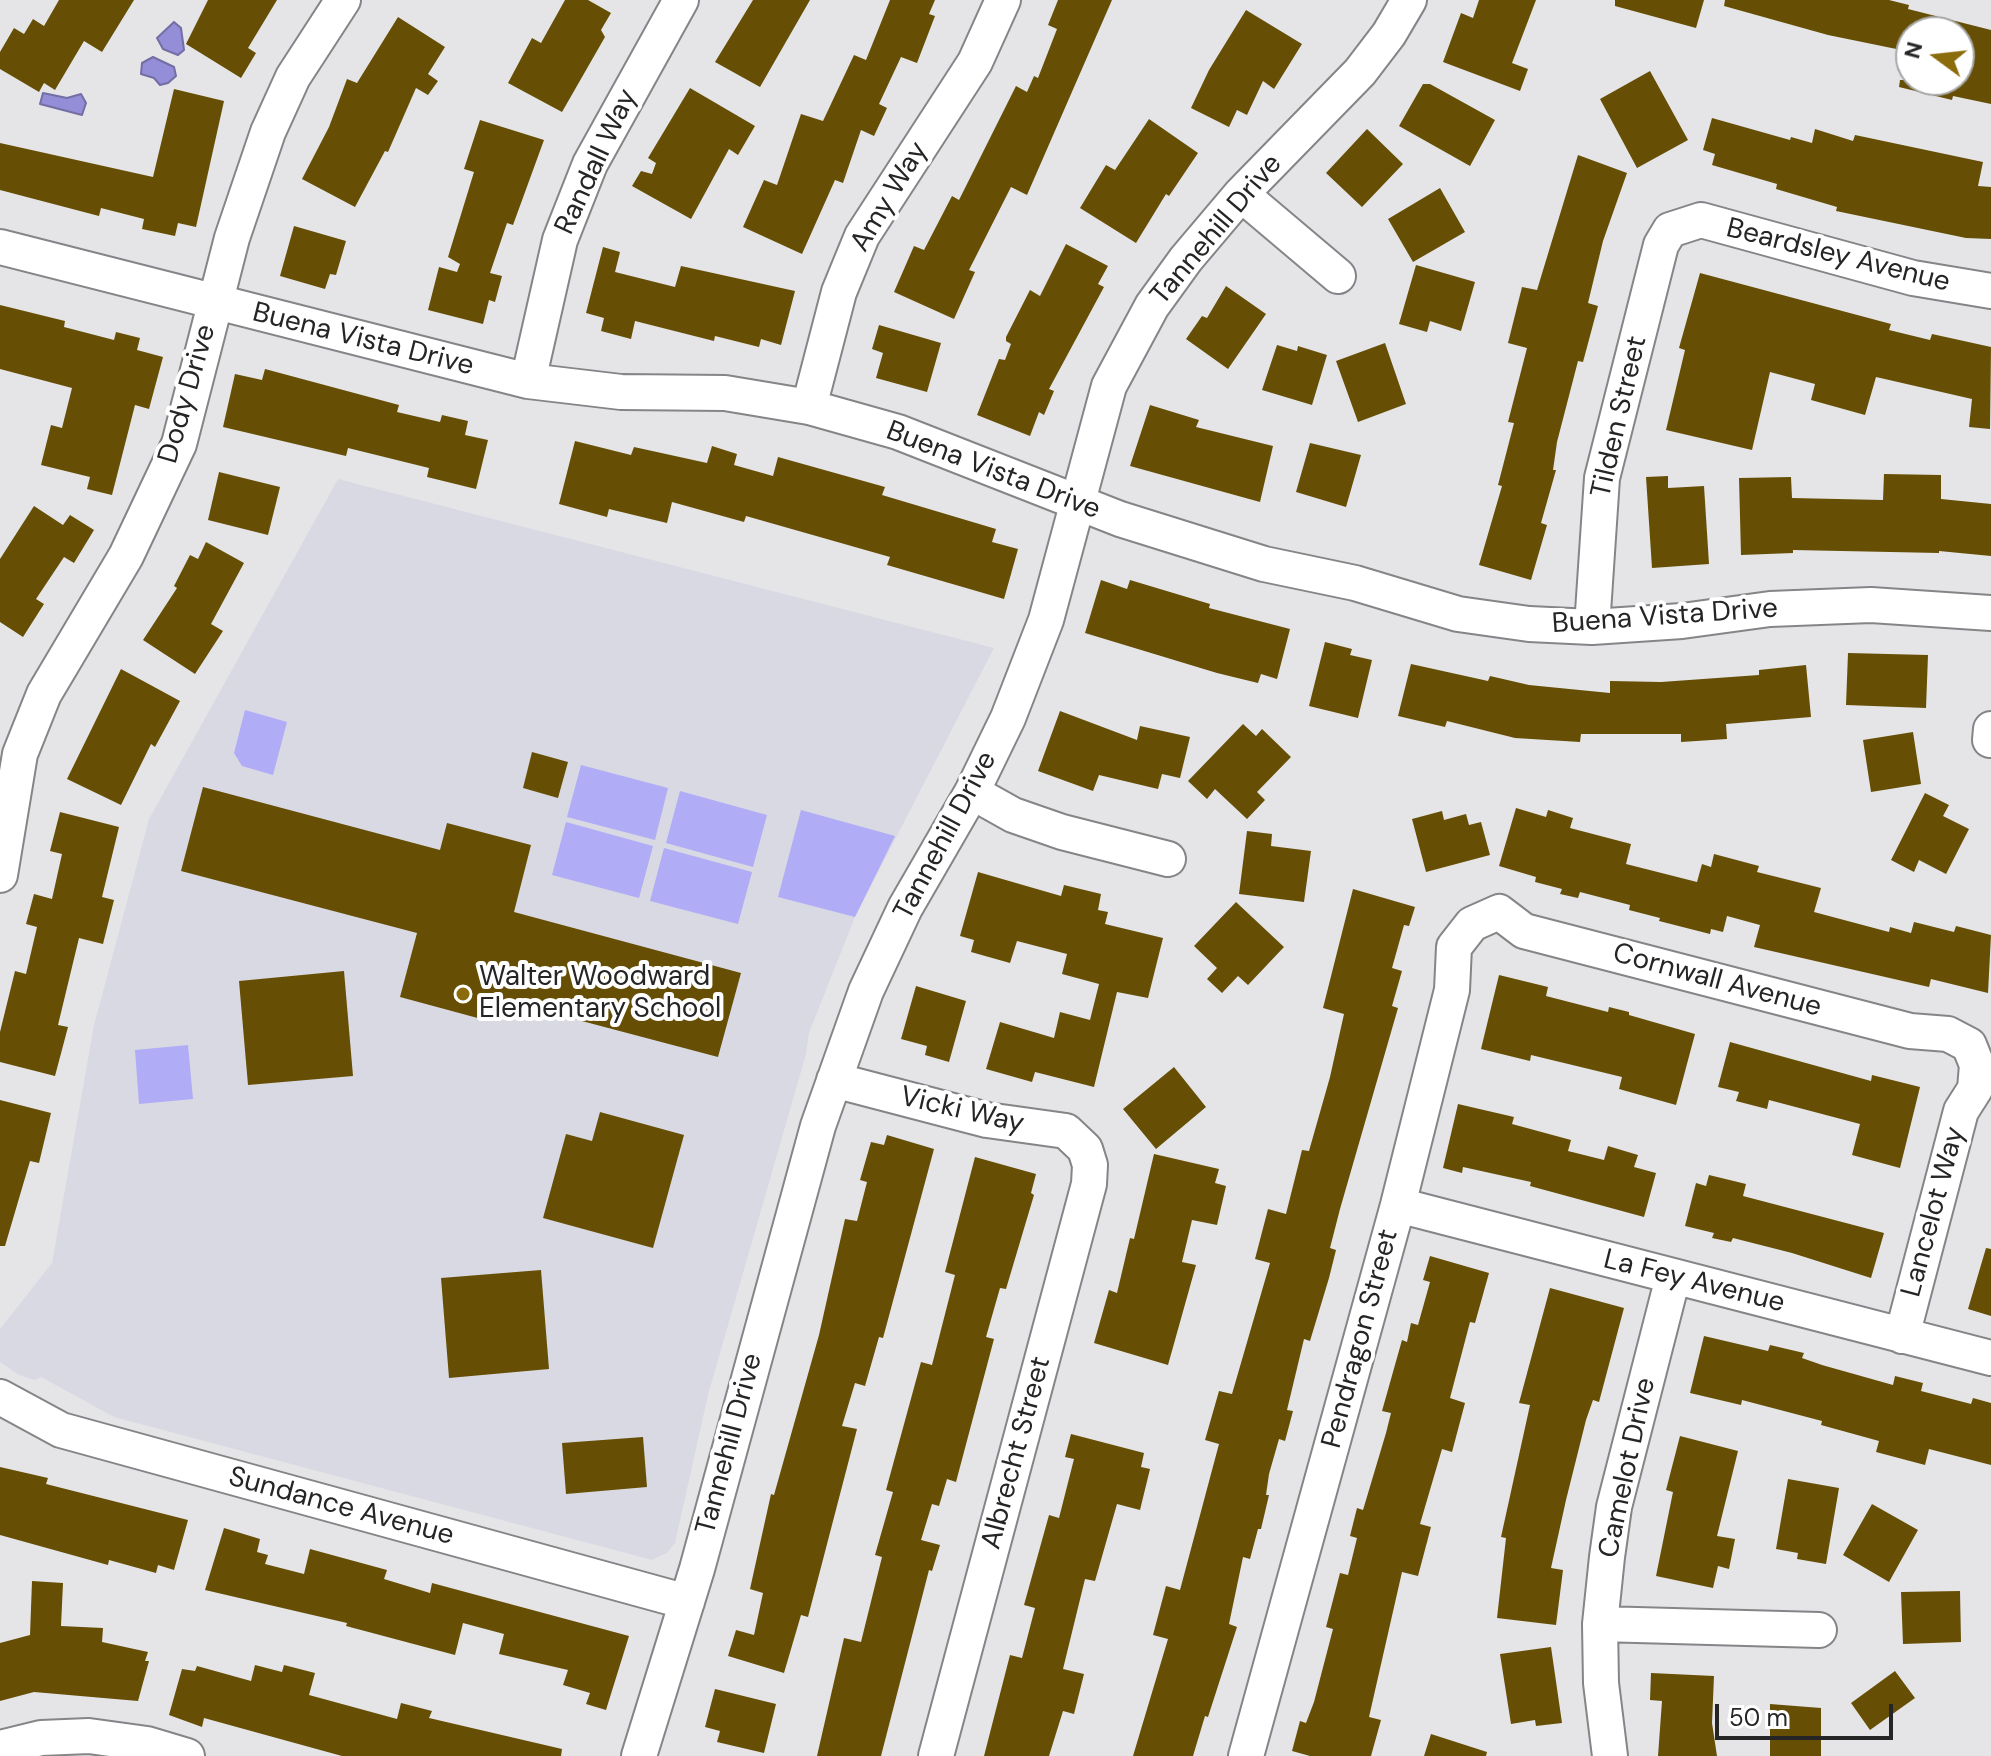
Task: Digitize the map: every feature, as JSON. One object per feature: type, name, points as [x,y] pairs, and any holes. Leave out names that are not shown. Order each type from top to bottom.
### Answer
[{"type":"street","name":"Dody Drive","points":[[0,875],[20,754],[44,694],[126,556],[179,444],[214,302],[268,132],[293,77],[343,0]]},
{"type":"street","name":"Randall Way","points":[[528,381],[560,240],[590,164],[681,0]]},
{"type":"street","name":"Amy Way","points":[[809,407],[839,292],[862,236],[975,62],[1003,0]]},
{"type":"street","name":"Tannehill Drive","points":[[639,1756],[687,1602],[801,1184],[834,1080],[866,991],[905,908],[972,792],[1008,718],[1046,620],[1109,386],[1152,306],[1186,259],[1241,194],[1360,72],[1389,34],[1409,0]]},
{"type":"street","points":[[1241,194],[1338,276]]},
{"type":"street","name":"Beardsley Avenue","points":[[1686,222],[1701,220],[1913,278],[1991,291]]},
{"type":"street","name":"Tilden Street","points":[[1592,627],[1602,478],[1661,245],[1670,230],[1686,222]]},
{"type":"street","name":"Buena Vista Drive","points":[[0,247],[528,381],[621,392],[725,393],[809,407],[898,432],[1076,502],[1264,564],[1355,583],[1458,614],[1529,624],[1592,627],[1682,621],[1770,609],[1871,605],[1991,613]]},
{"type":"street","points":[[1990,740],[1991,729]]},
{"type":"street","points":[[972,792],[1013,815],[1062,832],[1168,859]]},
{"type":"street","name":"Cornwall Avenue","points":[[1472,924],[1499,912],[1524,931],[1910,1031],[1948,1034],[1969,1045]]},
{"type":"street","name":"Pendragon Street","points":[[1246,1756],[1398,1205],[1452,990],[1454,947],[1472,924]]},
{"type":"street","name":"Lancelot Way","points":[[1902,1336],[1961,1111],[1975,1089],[1977,1065],[1969,1045]]},
{"type":"street","name":"Vicki Way","points":[[834,1080],[987,1120],[1066,1131],[1085,1149]]},
{"type":"street","name":"Albrecht Street","points":[[936,1756],[1089,1184],[1090,1165],[1085,1149]]},
{"type":"street","name":"La Fey Avenue","points":[[1398,1205],[1991,1358]]},
{"type":"street","name":"Camelot Drive","points":[[1610,1756],[1601,1683],[1600,1624],[1614,1507],[1673,1277]]},
{"type":"street","name":"Sundance Avenue","points":[[0,1397],[61,1430],[687,1602]]},
{"type":"street","points":[[1600,1624],[1819,1630]]},
{"type":"street","points":[[0,1748],[41,1738],[89,1736],[147,1744],[187,1756]]},
{"type":"shaded area","points":[[174,22],[181,28],[184,50],[178,55],[163,49],[157,38]]},
{"type":"shaded area","points":[[153,57],[174,67],[176,76],[168,83],[160,85],[154,78],[141,74],[142,63]]},
{"type":"shaded area","points":[[43,93],[67,98],[81,94],[86,103],[82,115],[40,104]]},
{"type":"shaded area","name":"Walter Woodward Elementary School","points":[[338,479],[994,648],[855,917],[809,1033],[806,1054],[708,1395],[675,1543],[667,1553],[652,1560],[114,1417],[41,1377],[35,1380],[19,1375],[0,1362],[0,1329],[52,1263],[94,1025],[149,819]]},
{"type":"shaded area","points":[[245,710],[287,722],[273,775],[242,766],[234,753]]},
{"type":"shaded area","points":[[581,765],[668,788],[655,840],[567,817]]},
{"type":"shaded area","points":[[680,791],[767,815],[753,867],[666,843]]},
{"type":"shaded area","points":[[801,810],[895,836],[855,917],[778,897]]},
{"type":"shaded area","points":[[566,822],[653,846],[639,898],[552,875]]},
{"type":"shaded area","points":[[664,848],[752,872],[738,924],[650,901]]},
{"type":"shaded area","points":[[188,1045],[193,1099],[139,1104],[135,1050]]},
{"type":"building","points":[[59,0],[134,0],[102,52],[84,41],[55,90],[44,83],[39,92],[0,69],[0,52],[14,28],[24,34],[33,19],[44,26]]},
{"type":"building","points":[[208,0],[277,0],[248,48],[256,53],[241,78],[186,44]]},
{"type":"building","points":[[565,0],[588,0],[611,13],[601,30],[605,37],[562,112],[508,83],[532,38],[541,43]]},
{"type":"building","points":[[753,0],[810,0],[760,87],[715,62]]},
{"type":"building","points":[[890,0],[935,0],[929,14],[935,16],[917,63],[901,57],[879,104],[887,108],[874,136],[861,130],[843,183],[835,180],[802,254],[743,227],[764,180],[777,185],[801,114],[823,121],[854,55],[866,60]]},
{"type":"building","points":[[1058,0],[1112,0],[1027,195],[1011,187],[969,270],[975,272],[954,319],[894,292],[914,246],[924,250],[952,196],[959,200],[1016,86],[1027,92],[1034,76],[1038,78],[1057,29],[1048,25]]},
{"type":"building","points":[[1479,0],[1536,0],[1512,63],[1528,69],[1520,91],[1443,62],[1461,13],[1473,18]]},
{"type":"building","points":[[1615,0],[1704,0],[1696,28],[1615,6]]},
{"type":"building","points":[[1725,0],[1889,0],[1936,16],[1895,16],[1895,49],[1828,35],[1724,6]]},
{"type":"building","points":[[1246,10],[1302,44],[1274,89],[1263,81],[1247,115],[1237,110],[1229,127],[1191,108],[1209,70]]},
{"type":"building","points":[[398,17],[445,47],[428,74],[438,81],[428,95],[416,88],[388,152],[385,151],[355,207],[302,179],[329,127],[347,79],[357,83]]},
{"type":"building","points":[[1975,26],[1991,30],[1991,104],[1953,96],[1975,96]]},
{"type":"building","points":[[1650,71],[1688,140],[1637,168],[1600,99]]},
{"type":"building","points":[[1423,84],[1430,84],[1495,120],[1470,166],[1399,126]]},
{"type":"building","points":[[690,88],[755,126],[738,155],[729,149],[691,219],[632,186],[641,171],[652,174],[656,163],[648,158]]},
{"type":"building","points":[[174,89],[224,101],[196,227],[178,223],[175,236],[142,229],[144,219],[101,208],[99,216],[0,190],[0,143],[153,177]]},
{"type":"building","points":[[1712,118],[1790,140],[1791,137],[1812,143],[1815,129],[1853,141],[1855,135],[1983,162],[1978,186],[1991,187],[1991,239],[1966,238],[1836,211],[1837,207],[1776,189],[1777,184],[1712,165],[1715,154],[1703,150]]},
{"type":"building","points":[[1149,119],[1198,153],[1169,196],[1166,194],[1136,243],[1080,208],[1106,165],[1115,170]]},
{"type":"building","points":[[480,120],[544,140],[513,225],[507,223],[490,273],[502,276],[495,302],[489,300],[483,324],[428,310],[439,267],[457,272],[460,264],[448,257],[474,172],[464,169]]},
{"type":"building","points":[[1367,129],[1403,164],[1362,207],[1326,173]]},
{"type":"building","points":[[1578,155],[1627,173],[1603,241],[1588,303],[1598,306],[1583,362],[1578,361],[1557,442],[1553,470],[1556,470],[1541,523],[1547,525],[1531,580],[1479,565],[1502,486],[1498,485],[1514,423],[1508,422],[1527,348],[1508,343],[1522,287],[1537,290]]},
{"type":"building","points":[[1440,188],[1465,232],[1413,262],[1388,219]]},
{"type":"building","points":[[294,226],[346,241],[336,275],[330,274],[325,289],[280,276]]},
{"type":"building","points":[[1066,244],[1108,266],[1098,284],[1104,287],[1049,389],[1054,391],[1044,415],[1039,412],[1030,436],[977,415],[999,359],[1005,360],[1011,344],[1006,337],[1030,290],[1040,296]]},
{"type":"building","points":[[603,247],[620,252],[615,272],[675,287],[681,266],[795,291],[781,345],[761,339],[759,347],[715,336],[714,341],[635,321],[631,339],[601,331],[604,318],[586,313]]},
{"type":"building","points":[[1416,265],[1475,282],[1461,331],[1430,321],[1427,332],[1399,324]]},
{"type":"building","points":[[1700,273],[1891,324],[1889,330],[1930,340],[1932,334],[1991,347],[1990,429],[1969,427],[1972,399],[1876,377],[1865,415],[1811,400],[1815,384],[1770,372],[1752,450],[1666,430],[1685,350],[1679,348]]},
{"type":"building","points":[[1226,286],[1266,314],[1228,369],[1186,339],[1202,316],[1207,318]]},
{"type":"building","points":[[0,305],[65,321],[64,327],[114,340],[116,332],[140,338],[137,350],[163,357],[149,409],[135,405],[112,495],[87,489],[90,477],[41,465],[51,425],[62,428],[72,388],[0,369]]},
{"type":"building","points":[[879,325],[941,343],[927,392],[876,378],[883,353],[872,349]]},
{"type":"building","points":[[1385,343],[1406,404],[1358,422],[1336,361]]},
{"type":"building","points":[[1277,345],[1297,351],[1298,346],[1327,355],[1312,405],[1262,390]]},
{"type":"building","points":[[265,369],[399,405],[397,412],[440,422],[442,415],[468,421],[465,435],[488,440],[476,489],[427,477],[429,468],[348,448],[346,456],[223,427],[235,374],[262,380]]},
{"type":"building","points":[[1150,405],[1199,420],[1196,427],[1273,446],[1260,502],[1130,466]]},
{"type":"building","points":[[575,441],[631,455],[634,447],[707,463],[712,446],[737,454],[734,465],[773,476],[778,457],[885,487],[882,495],[996,529],[992,542],[1018,549],[1004,599],[887,565],[890,557],[746,516],[744,522],[672,502],[667,523],[609,509],[607,517],[559,504]]},
{"type":"building","points":[[1310,443],[1361,455],[1346,507],[1296,492]]},
{"type":"building","points":[[219,472],[280,487],[268,535],[208,520]]},
{"type":"building","points":[[1884,474],[1941,475],[1941,499],[1991,504],[1991,556],[1939,551],[1793,550],[1793,553],[1741,555],[1739,478],[1791,477],[1792,498],[1883,500]]},
{"type":"building","points":[[1668,476],[1668,488],[1704,486],[1709,564],[1652,568],[1646,477]]},
{"type":"building","points":[[34,506],[63,525],[70,515],[94,530],[74,563],[64,557],[36,599],[44,604],[23,637],[0,622],[0,559]]},
{"type":"building","points":[[206,542],[244,563],[211,624],[223,631],[195,674],[143,640],[177,588],[174,586],[190,555],[198,559]]},
{"type":"building","points":[[1101,580],[1127,589],[1130,580],[1210,604],[1209,608],[1290,629],[1277,679],[1261,674],[1258,683],[1085,633]]},
{"type":"building","points":[[1325,642],[1352,649],[1350,655],[1372,660],[1358,718],[1309,706]]},
{"type":"building","points":[[1848,653],[1928,655],[1926,708],[1846,705]]},
{"type":"building","points":[[1411,664],[1488,681],[1490,676],[1529,685],[1610,693],[1610,681],[1661,682],[1759,675],[1759,670],[1806,665],[1811,717],[1726,724],[1727,739],[1681,742],[1681,734],[1581,734],[1580,742],[1515,738],[1447,721],[1445,727],[1398,716]]},
{"type":"building","points":[[121,669],[180,701],[155,747],[151,744],[121,805],[67,779]]},
{"type":"building","points":[[1060,711],[1137,740],[1140,726],[1190,737],[1180,778],[1162,774],[1158,789],[1099,775],[1093,791],[1038,771]]},
{"type":"building","points":[[1243,724],[1256,736],[1262,729],[1291,757],[1257,792],[1265,800],[1247,819],[1215,789],[1207,799],[1188,781]]},
{"type":"building","points":[[1913,732],[1921,784],[1871,792],[1863,740]]},
{"type":"building","points":[[532,752],[568,762],[558,798],[523,788]]},
{"type":"building","points":[[203,787],[440,850],[447,823],[531,845],[514,912],[741,973],[718,1057],[491,997],[485,1020],[400,997],[417,933],[181,871]]},
{"type":"building","points":[[1925,793],[1949,805],[1943,816],[1969,829],[1946,874],[1919,860],[1914,872],[1891,860]]},
{"type":"building","points":[[1516,808],[1546,817],[1548,810],[1573,818],[1570,828],[1631,844],[1626,864],[1697,882],[1702,864],[1711,867],[1714,854],[1759,866],[1757,872],[1821,888],[1814,912],[1889,932],[1890,927],[1911,933],[1914,922],[1954,932],[1956,926],[1991,935],[1988,993],[1931,979],[1929,987],[1754,947],[1760,925],[1727,916],[1723,932],[1711,929],[1710,934],[1659,921],[1660,918],[1629,910],[1630,905],[1580,892],[1578,898],[1560,894],[1562,889],[1535,882],[1536,877],[1499,866]]},
{"type":"building","points":[[1442,811],[1444,820],[1466,814],[1469,825],[1481,822],[1490,855],[1426,872],[1412,819]]},
{"type":"building","points":[[60,812],[119,827],[102,897],[114,900],[103,944],[79,938],[58,1025],[68,1027],[55,1076],[0,1062],[0,1032],[15,971],[26,974],[37,927],[26,924],[34,894],[52,899],[62,854],[50,851]]},
{"type":"building","points":[[1247,831],[1272,834],[1271,846],[1311,851],[1304,902],[1239,894]]},
{"type":"building","points":[[978,872],[1061,896],[1064,885],[1101,894],[1098,910],[1108,912],[1105,924],[1163,938],[1148,998],[1117,992],[1094,1087],[1035,1072],[1032,1082],[986,1069],[1000,1022],[1054,1038],[1060,1012],[1090,1020],[1099,984],[1062,974],[1067,954],[1017,941],[1010,963],[971,952],[974,940],[960,936]]},
{"type":"building","points":[[1353,889],[1415,907],[1409,926],[1404,925],[1392,968],[1402,971],[1392,1006],[1398,1008],[1330,1248],[1336,1250],[1329,1278],[1310,1341],[1304,1339],[1287,1410],[1293,1411],[1285,1441],[1279,1439],[1269,1474],[1266,1495],[1269,1495],[1261,1529],[1258,1529],[1250,1559],[1243,1557],[1229,1624],[1237,1627],[1208,1717],[1205,1716],[1193,1756],[1133,1756],[1168,1639],[1153,1635],[1166,1586],[1180,1590],[1219,1444],[1205,1440],[1219,1391],[1232,1394],[1270,1263],[1255,1259],[1268,1209],[1286,1214],[1302,1150],[1309,1151],[1330,1077],[1344,1014],[1323,1008]]},
{"type":"building","points":[[1236,902],[1284,947],[1248,985],[1238,976],[1222,993],[1207,979],[1217,968],[1194,946]]},
{"type":"building","points":[[344,971],[353,1076],[248,1085],[239,981]]},
{"type":"building","points":[[1499,975],[1548,987],[1546,996],[1608,1012],[1609,1007],[1629,1012],[1629,1015],[1695,1034],[1676,1105],[1619,1089],[1622,1077],[1531,1055],[1530,1061],[1481,1049]]},
{"type":"building","points":[[916,986],[966,1001],[949,1062],[925,1055],[927,1046],[901,1039]]},
{"type":"building","points":[[1730,1042],[1871,1081],[1872,1075],[1920,1087],[1900,1168],[1852,1155],[1860,1124],[1769,1100],[1767,1109],[1736,1101],[1739,1092],[1718,1087]]},
{"type":"building","points":[[1174,1067],[1206,1107],[1156,1149],[1123,1109]]},
{"type":"building","points":[[0,1100],[51,1113],[39,1163],[30,1161],[5,1246],[0,1246]]},
{"type":"building","points":[[1458,1104],[1514,1117],[1512,1124],[1571,1140],[1568,1151],[1604,1160],[1608,1146],[1638,1155],[1634,1167],[1656,1173],[1644,1217],[1530,1186],[1531,1182],[1463,1167],[1462,1173],[1443,1168]]},
{"type":"building","points":[[600,1112],[684,1135],[653,1248],[543,1218],[566,1134],[592,1141]]},
{"type":"building","points":[[887,1135],[934,1149],[883,1338],[879,1337],[865,1386],[855,1383],[842,1426],[857,1429],[808,1617],[801,1615],[784,1673],[728,1656],[736,1630],[754,1635],[763,1593],[750,1589],[771,1494],[774,1495],[819,1335],[845,1219],[857,1221],[867,1182],[860,1180],[871,1142],[884,1145]]},
{"type":"building","points":[[1154,1154],[1219,1169],[1215,1183],[1226,1186],[1217,1225],[1192,1220],[1182,1262],[1196,1265],[1168,1365],[1094,1343],[1109,1290],[1117,1293],[1130,1238],[1134,1239]]},
{"type":"building","points":[[975,1157],[1036,1174],[1031,1193],[1034,1195],[1006,1289],[1000,1288],[986,1337],[994,1339],[956,1482],[947,1479],[939,1506],[932,1504],[921,1540],[940,1545],[932,1571],[929,1570],[881,1756],[817,1756],[844,1638],[861,1642],[882,1557],[875,1555],[893,1492],[886,1490],[921,1362],[932,1365],[955,1275],[945,1272]]},
{"type":"building","points":[[1709,1175],[1746,1184],[1743,1196],[1884,1233],[1871,1278],[1733,1238],[1731,1242],[1712,1238],[1714,1233],[1685,1226],[1696,1183],[1706,1186]]},
{"type":"building","points":[[1986,1248],[1991,1249],[1991,1316],[1968,1309]]},
{"type":"building","points":[[1430,1256],[1489,1273],[1475,1323],[1470,1322],[1450,1398],[1465,1403],[1452,1452],[1442,1449],[1420,1524],[1431,1527],[1418,1576],[1402,1572],[1369,1717],[1381,1720],[1371,1756],[1310,1756],[1292,1751],[1300,1721],[1306,1723],[1314,1702],[1333,1629],[1326,1627],[1340,1573],[1348,1575],[1357,1538],[1350,1536],[1357,1508],[1363,1510],[1391,1413],[1382,1411],[1402,1340],[1407,1342],[1411,1323],[1418,1325],[1430,1282],[1423,1280]]},
{"type":"building","points":[[541,1270],[549,1369],[449,1378],[441,1278]]},
{"type":"building","points":[[1550,1288],[1624,1308],[1599,1402],[1593,1400],[1586,1420],[1551,1568],[1563,1570],[1556,1625],[1497,1618],[1506,1538],[1501,1537],[1530,1405],[1519,1403]]},
{"type":"building","points":[[1704,1336],[1768,1351],[1770,1345],[1804,1353],[1802,1358],[1822,1365],[1893,1385],[1895,1376],[1923,1383],[1921,1391],[1971,1404],[1973,1398],[1991,1403],[1991,1465],[1929,1449],[1925,1465],[1876,1452],[1879,1441],[1821,1425],[1822,1421],[1742,1400],[1741,1405],[1690,1393]]},
{"type":"building","points":[[1071,1434],[1144,1453],[1141,1467],[1150,1469],[1140,1510],[1117,1504],[1095,1581],[1085,1579],[1063,1669],[1084,1674],[1074,1714],[1063,1711],[1049,1756],[984,1756],[1010,1655],[1022,1658],[1035,1608],[1024,1605],[1049,1515],[1059,1518],[1074,1459],[1065,1457]]},
{"type":"building","points":[[1680,1436],[1738,1451],[1717,1536],[1735,1539],[1729,1569],[1718,1566],[1713,1588],[1656,1576],[1673,1492],[1666,1490]]},
{"type":"building","points":[[643,1437],[647,1487],[566,1494],[562,1443]]},
{"type":"building","points":[[0,1467],[48,1478],[46,1484],[188,1520],[174,1570],[158,1565],[156,1573],[109,1560],[108,1565],[0,1535]]},
{"type":"building","points":[[1788,1479],[1839,1488],[1826,1564],[1797,1559],[1798,1553],[1776,1549]]},
{"type":"building","points":[[1872,1504],[1918,1530],[1889,1582],[1843,1555]]},
{"type":"building","points":[[224,1528],[260,1539],[257,1552],[268,1555],[265,1564],[304,1574],[310,1549],[387,1570],[384,1579],[430,1593],[432,1583],[629,1636],[606,1710],[586,1704],[590,1693],[563,1685],[568,1670],[499,1654],[504,1634],[463,1623],[455,1655],[346,1626],[347,1623],[205,1590]]},
{"type":"building","points":[[32,1581],[63,1583],[61,1626],[103,1628],[102,1642],[148,1652],[145,1661],[149,1661],[138,1701],[34,1692],[0,1701],[0,1643],[30,1635]]},
{"type":"building","points":[[1960,1591],[1961,1642],[1903,1644],[1901,1592]]},
{"type":"building","points":[[1551,1647],[1562,1723],[1536,1726],[1535,1720],[1511,1724],[1500,1654]]},
{"type":"building","points":[[255,1665],[282,1672],[284,1665],[315,1673],[309,1695],[397,1719],[401,1703],[432,1711],[429,1718],[562,1749],[561,1756],[342,1756],[204,1718],[202,1727],[169,1715],[182,1669],[195,1671],[197,1666],[251,1681]]},
{"type":"building","points":[[1895,1671],[1915,1698],[1870,1730],[1851,1703]]},
{"type":"building","points":[[1651,1673],[1714,1676],[1712,1723],[1717,1756],[1658,1756],[1662,1701],[1650,1700]]},
{"type":"building","points":[[715,1689],[776,1704],[764,1753],[717,1742],[720,1731],[705,1727]]},
{"type":"building","points":[[1770,1704],[1821,1708],[1821,1756],[1770,1756]]},
{"type":"building","points":[[1431,1734],[1487,1752],[1486,1756],[1424,1756]]},
{"type":"place","name":"Walter Woodward Elementary School","points":[[463,994]]}]
